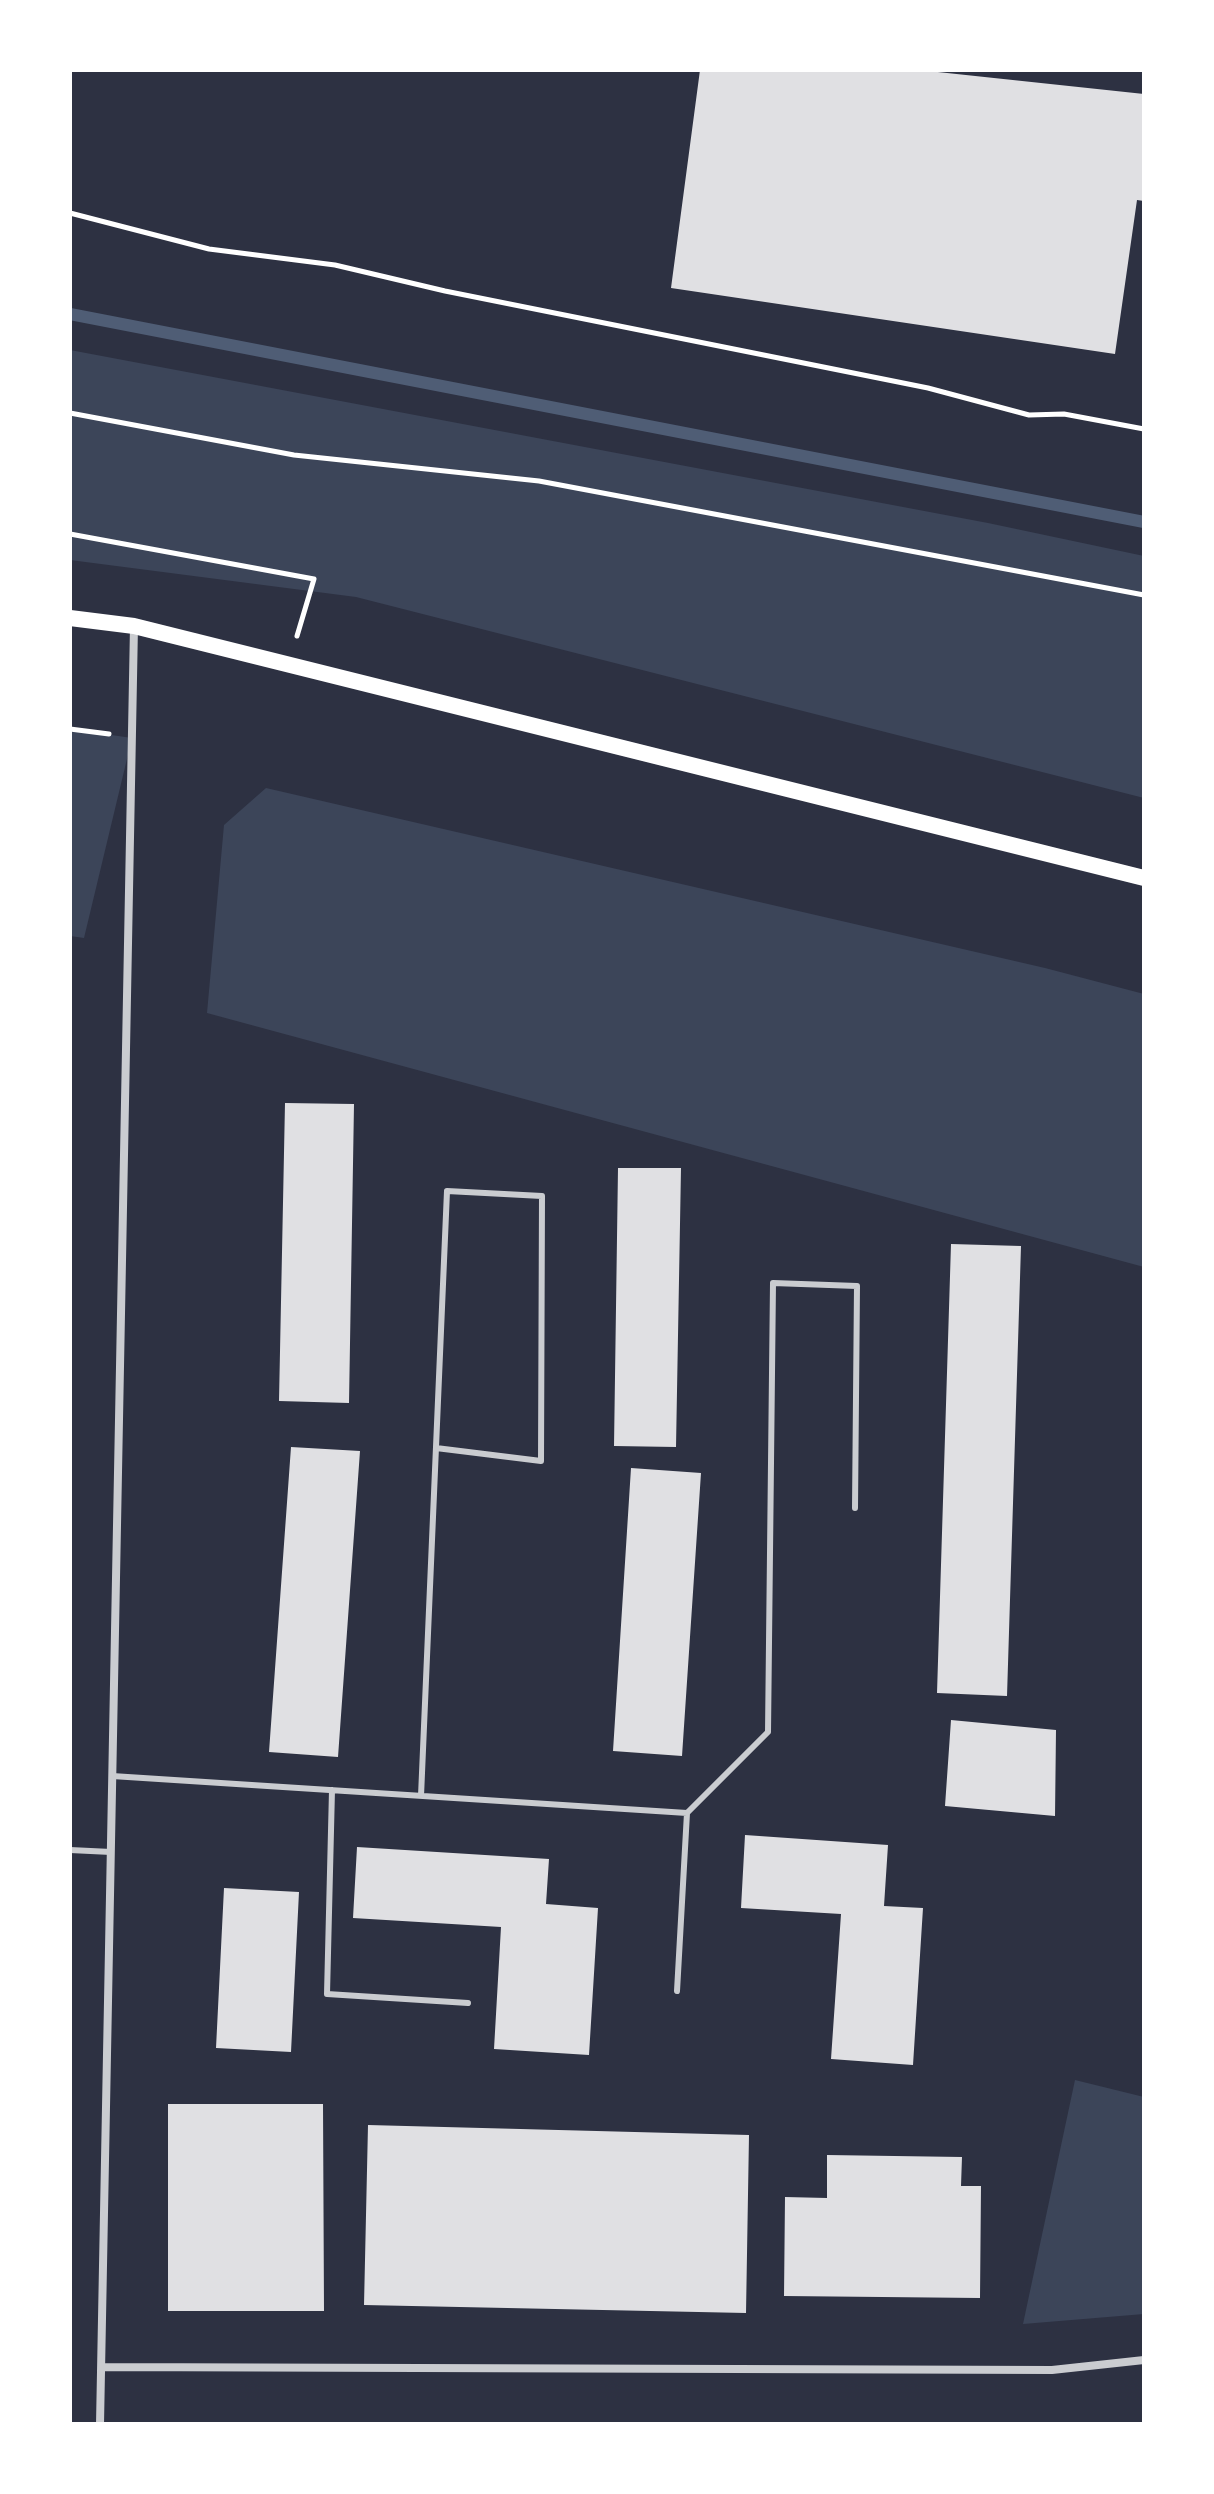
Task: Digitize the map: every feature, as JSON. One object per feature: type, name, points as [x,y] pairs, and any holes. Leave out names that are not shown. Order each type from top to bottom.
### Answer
[{"type":"main road","points":[[70,618],[134,626],[1144,878]]},
{"type":"street","points":[[100,2424],[134,626]]},
{"type":"street","points":[[102,2367],[1052,2370],[1144,2360]]},
{"type":"lane","points":[[421,1796],[447,1191],[542,1196],[541,1461],[436,1448]]},
{"type":"lane","points":[[677,1991],[687,1813],[768,1732],[773,1283],[857,1286],[855,1508]]},
{"type":"lane","points":[[112,1776],[687,1813]]},
{"type":"lane","points":[[332,1790],[327,1994],[468,2003]]},
{"type":"lane","points":[[70,1850],[111,1852]]},
{"type":"path","points":[[70,213],[209,249],[335,265],[445,291],[928,388],[1029,415],[1064,414],[1144,429]]},
{"type":"path","points":[[70,413],[294,455],[539,481],[1144,595]]},
{"type":"path","points":[[70,534],[314,579],[289,665]]},
{"type":"path","points":[[70,729],[132,738]]},
{"type":"shaded area","points":[[70,350],[988,523],[1144,556],[1144,798],[356,597],[70,560]]},
{"type":"shaded area","points":[[70,729],[132,738],[84,938],[70,936]]},
{"type":"shaded area","points":[[266,788],[1045,968],[1144,994],[1144,1267],[207,1013],[224,825]]},
{"type":"shaded area","points":[[1075,2080],[1144,2097],[1144,2314],[1023,2324]]},
{"type":"building","points":[[700,70],[919,70],[1144,94],[1144,201],[1137,200],[1115,354],[671,288]]},
{"type":"building","points":[[285,1103],[354,1104],[349,1403],[279,1401]]},
{"type":"building","points":[[618,1168],[681,1168],[676,1447],[614,1446]]},
{"type":"building","points":[[951,1244],[1021,1246],[1007,1696],[937,1693]]},
{"type":"building","points":[[291,1447],[360,1451],[338,1757],[269,1752]]},
{"type":"building","points":[[631,1468],[701,1473],[682,1756],[613,1751]]},
{"type":"building","points":[[951,1720],[1056,1730],[1055,1816],[945,1806]]},
{"type":"building","points":[[745,1835],[888,1845],[884,1906],[923,1908],[913,2065],[831,2059],[841,1914],[741,1908]]},
{"type":"building","points":[[357,1847],[549,1859],[546,1904],[598,1908],[589,2055],[494,2049],[501,1927],[353,1918]]},
{"type":"building","points":[[224,1888],[299,1892],[291,2052],[216,2048]]},
{"type":"building","points":[[168,2104],[323,2104],[324,2311],[168,2311]]},
{"type":"building","points":[[368,2125],[749,2135],[746,2313],[364,2305]]},
{"type":"building","points":[[827,2155],[962,2157],[961,2186],[981,2186],[980,2298],[784,2296],[785,2197],[827,2198]]},
{"type":"waterway","points":[[70,314],[1144,522]]}]
